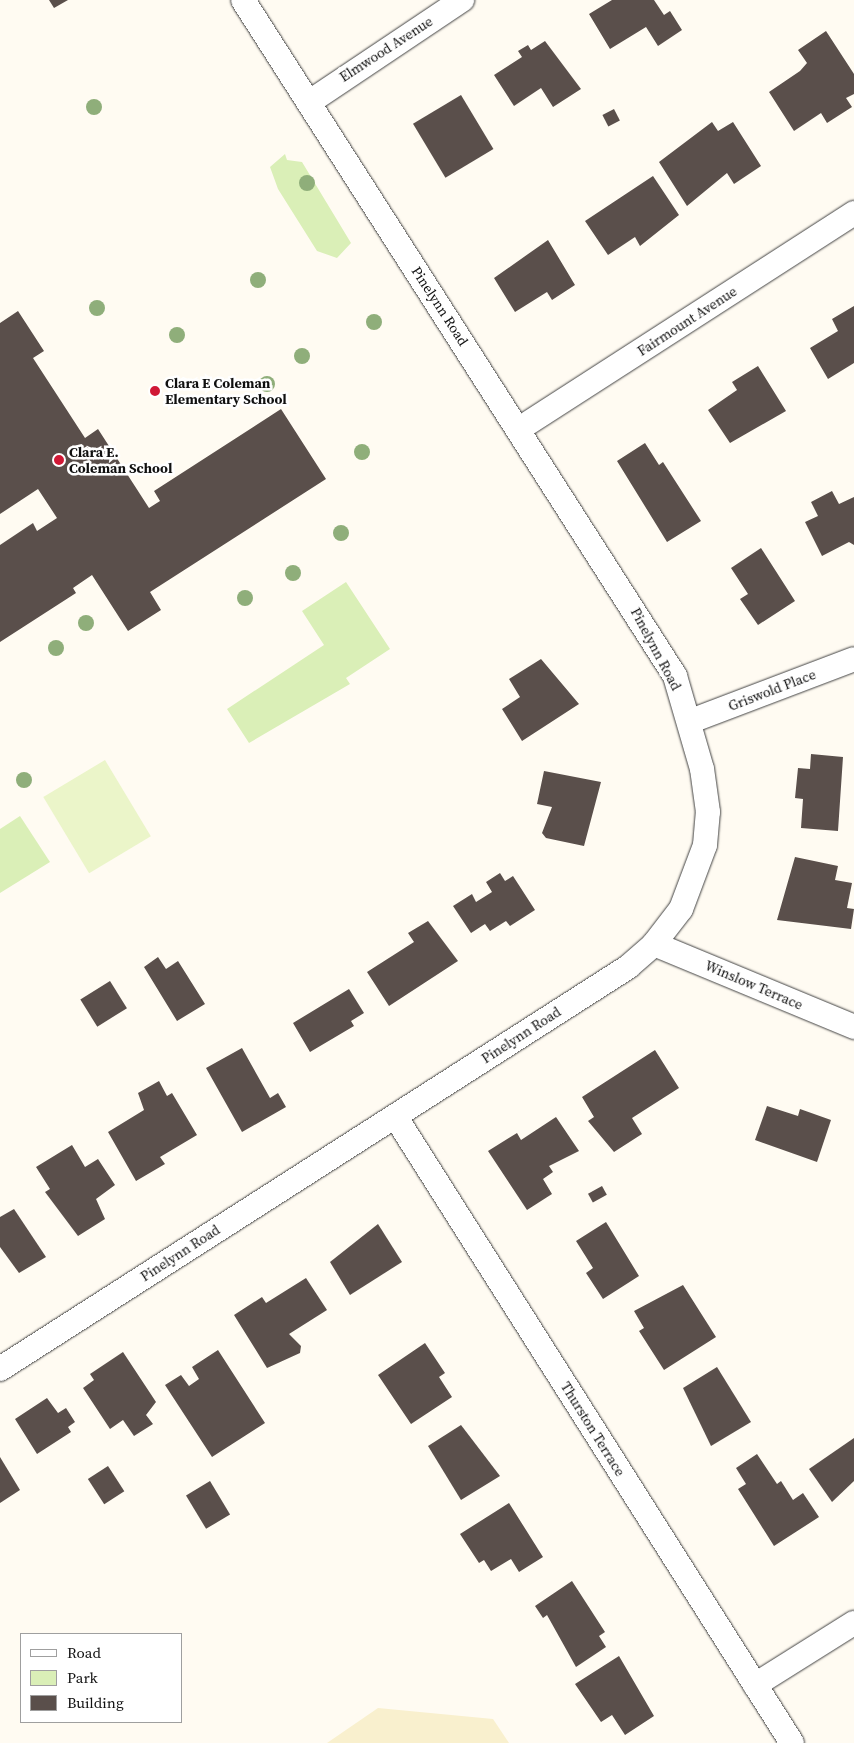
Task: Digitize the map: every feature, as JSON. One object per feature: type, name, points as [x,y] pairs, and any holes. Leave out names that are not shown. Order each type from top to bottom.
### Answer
[{"type":"street","name":"Pinelynn Road","points":[[0,1369],[628,967],[654,944],[681,909],[705,845],[708,812],[691,721],[675,676],[642,620],[311,101],[243,0]]},
{"type":"street","name":"Elmwood Avenue","points":[[311,101],[462,0]]},
{"type":"street","name":"Fairmount Avenue","points":[[519,429],[854,213]]},
{"type":"street","name":"Griswold Place","points":[[691,721],[854,659]]},
{"type":"street","name":"Winslow Terrace","points":[[654,944],[854,1027]]},
{"type":"street","name":"Thurston Terrace","points":[[394,1116],[792,1743]]},
{"type":"street","points":[[755,1684],[854,1623]]},
{"type":"shaded area","points":[[378,1708],[493,1719],[509,1743],[327,1743]]},
{"type":"green space","points":[[285,154],[287,160],[302,162],[351,243],[337,258],[317,251],[278,189],[270,167]]},
{"type":"green space","points":[[346,582],[390,649],[346,678],[350,684],[249,743],[227,709],[324,645],[302,611]]},
{"type":"green space","points":[[105,760],[151,836],[89,873],[43,797]]},
{"type":"green space","points":[[20,816],[50,862],[0,893],[0,829]]},
{"type":"building","points":[[49,0],[68,0],[54,8]]},
{"type":"building","points":[[612,0],[654,0],[664,15],[670,11],[682,30],[658,46],[646,27],[610,49],[589,14]]},
{"type":"building","points":[[826,31],[854,74],[854,94],[846,98],[852,107],[827,123],[821,113],[794,131],[769,92],[800,71],[807,63],[798,50]]},
{"type":"building","points":[[545,41],[581,89],[553,107],[541,88],[514,106],[494,75],[522,57],[518,51],[528,45],[531,50]]},
{"type":"building","points":[[461,95],[493,149],[445,178],[413,124]]},
{"type":"building","points":[[614,109],[620,121],[608,126],[602,115]]},
{"type":"building","points":[[712,122],[718,131],[733,122],[761,166],[734,184],[727,173],[687,206],[659,162]]},
{"type":"building","points":[[653,176],[679,215],[640,246],[635,237],[608,255],[585,221]]},
{"type":"building","points":[[548,240],[575,285],[552,300],[547,292],[515,312],[494,278]]},
{"type":"building","points":[[854,306],[854,363],[828,379],[810,348],[838,331],[832,319]]},
{"type":"building","name":"Clara E. Coleman School","points":[[18,311],[44,351],[33,358],[85,438],[98,429],[149,508],[160,501],[154,491],[281,409],[326,479],[150,592],[161,610],[128,631],[92,575],[73,588],[76,593],[0,642],[0,545],[33,523],[37,531],[57,518],[38,489],[0,514],[0,323]]},
{"type":"building","points":[[758,366],[786,411],[730,443],[708,410],[737,390],[732,382]]},
{"type":"building","points":[[645,443],[659,465],[663,462],[701,521],[667,542],[617,461]]},
{"type":"building","points":[[832,491],[839,504],[854,497],[854,545],[849,542],[822,556],[805,522],[818,516],[811,502]]},
{"type":"building","points":[[761,548],[795,601],[758,625],[740,599],[748,594],[731,568]]},
{"type":"building","points":[[541,659],[579,704],[522,741],[502,709],[520,697],[509,679]]},
{"type":"building","points":[[811,754],[843,757],[838,831],[801,828],[803,799],[795,798],[798,768],[810,769]]},
{"type":"building","points":[[544,771],[601,782],[584,846],[546,838],[542,833],[552,807],[537,804]]},
{"type":"building","points":[[795,857],[838,866],[835,880],[852,883],[847,908],[854,909],[851,929],[777,920]]},
{"type":"building","points":[[500,873],[505,881],[513,876],[535,910],[510,926],[506,921],[490,931],[485,924],[471,933],[453,906],[472,894],[476,902],[492,892],[486,882]]},
{"type":"building","points":[[428,921],[458,961],[389,1006],[367,972],[414,942],[408,933]]},
{"type":"building","points":[[158,957],[166,969],[178,961],[205,1004],[177,1021],[144,967]]},
{"type":"building","points":[[110,981],[127,1008],[97,1027],[80,1000]]},
{"type":"building","points":[[349,989],[364,1013],[351,1021],[354,1026],[310,1052],[293,1023]]},
{"type":"building","points":[[242,1048],[270,1098],[278,1093],[286,1107],[242,1132],[206,1068]]},
{"type":"building","points":[[655,1050],[679,1088],[632,1118],[642,1134],[614,1152],[588,1121],[594,1117],[582,1097]]},
{"type":"building","points":[[159,1081],[167,1096],[172,1093],[197,1135],[160,1157],[165,1164],[136,1181],[108,1132],[144,1110],[138,1093]]},
{"type":"building","points":[[767,1106],[798,1116],[800,1109],[831,1120],[817,1162],[755,1140]]},
{"type":"building","points":[[556,1117],[579,1151],[549,1166],[553,1172],[543,1179],[552,1194],[527,1210],[488,1151],[517,1133],[521,1140]]},
{"type":"building","points":[[72,1145],[85,1167],[98,1159],[115,1185],[96,1199],[105,1219],[78,1236],[45,1192],[50,1189],[36,1167]]},
{"type":"building","points":[[602,1186],[607,1195],[593,1203],[588,1194]]},
{"type":"building","points":[[14,1209],[46,1257],[19,1273],[0,1247],[0,1217]]},
{"type":"building","points":[[606,1222],[639,1276],[603,1299],[586,1273],[593,1268],[576,1241]]},
{"type":"building","points":[[378,1224],[402,1262],[350,1295],[330,1262]]},
{"type":"building","points":[[306,1278],[327,1310],[289,1334],[301,1346],[300,1353],[267,1368],[234,1315],[262,1297],[266,1303]]},
{"type":"building","points":[[683,1285],[716,1337],[664,1370],[639,1331],[644,1328],[634,1311]]},
{"type":"building","points":[[425,1343],[445,1373],[439,1377],[452,1397],[411,1424],[378,1375]]},
{"type":"building","points":[[218,1350],[265,1423],[212,1457],[165,1385],[181,1375],[189,1386],[199,1379],[192,1367]]},
{"type":"building","points":[[123,1352],[156,1402],[146,1415],[153,1424],[134,1436],[123,1420],[110,1429],[83,1388],[94,1380],[90,1374]]},
{"type":"building","points":[[717,1367],[751,1422],[711,1446],[683,1388]]},
{"type":"building","points":[[47,1398],[58,1413],[66,1408],[75,1422],[68,1427],[71,1432],[37,1454],[15,1419]]},
{"type":"building","points":[[461,1425],[500,1476],[461,1500],[428,1446]]},
{"type":"building","points":[[854,1438],[854,1481],[832,1502],[809,1469]]},
{"type":"building","points":[[757,1454],[777,1484],[781,1481],[793,1500],[803,1493],[819,1517],[774,1546],[738,1489],[746,1484],[736,1468]]},
{"type":"building","points":[[0,1457],[20,1490],[0,1503]]},
{"type":"building","points":[[108,1466],[124,1491],[104,1504],[88,1479]]},
{"type":"building","points":[[210,1481],[230,1514],[206,1529],[186,1495]]},
{"type":"building","points":[[509,1503],[543,1557],[519,1572],[511,1559],[491,1571],[484,1560],[479,1563],[460,1534]]},
{"type":"building","points":[[572,1581],[605,1632],[599,1636],[606,1647],[576,1667],[547,1615],[543,1618],[535,1606]]},
{"type":"building","points":[[619,1656],[654,1716],[625,1735],[612,1715],[601,1722],[575,1684]]},
{"type":"place","name":"Clara E Coleman Elementary School","points":[[155,391]]},
{"type":"place","name":"Clara E. Coleman School","points":[[59,460]]}]
